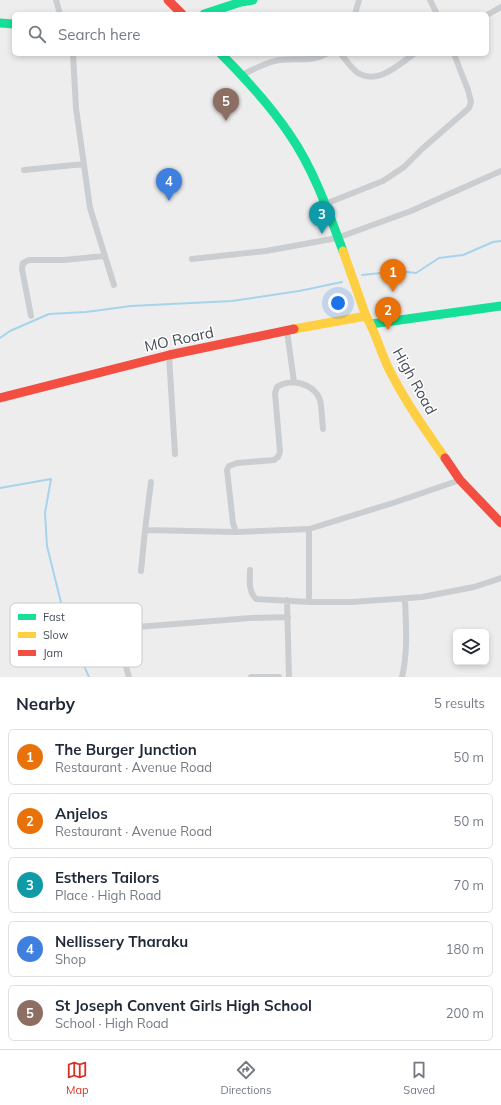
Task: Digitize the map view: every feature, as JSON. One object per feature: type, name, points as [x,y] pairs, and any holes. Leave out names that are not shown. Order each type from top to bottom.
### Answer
[{"type":"main road","points":[[168,0],[180,12]]},
{"type":"main road","points":[[210,12],[241,2],[253,0]]},
{"type":"main road","points":[[0,24],[12,24]]},
{"type":"main road","name":"High Road","points":[[223,56],[277,115],[302,156],[325,204],[366,316],[371,324],[391,374],[415,414],[460,480],[501,523]]},
{"type":"main road","points":[[371,324],[501,306]]},
{"type":"main road","name":"MO Roard","points":[[0,398],[169,355],[366,316]]},
{"type":"street","points":[[56,0],[59,12]]},
{"type":"street","points":[[356,12],[360,0]]},
{"type":"street","points":[[430,0],[436,12]]},
{"type":"street","points":[[489,14],[501,7]]},
{"type":"street","points":[[73,56],[76,108],[90,208],[114,285]]},
{"type":"street","points":[[242,75],[263,64],[279,60],[314,59],[321,56]]},
{"type":"street","points":[[343,56],[357,72],[368,77],[377,77],[411,56]]},
{"type":"street","points":[[325,204],[383,181],[404,167],[422,148],[469,108],[471,102],[468,90],[455,56]]},
{"type":"street","points":[[24,170],[84,164]]},
{"type":"street","points":[[192,260],[266,251],[337,238],[411,211],[501,171]]},
{"type":"street","points":[[30,316],[22,269],[23,263],[29,260],[64,260],[104,256]]},
{"type":"street","points":[[287,331],[294,382]]},
{"type":"street","points":[[169,355],[175,454]]},
{"type":"street","points":[[236,532],[233,523],[227,470],[229,466],[237,463],[274,460],[278,457],[280,452],[275,393],[277,387],[284,383],[294,382],[303,384],[316,393],[320,400],[323,429]]},
{"type":"street","points":[[146,530],[236,532],[309,529],[460,480]]},
{"type":"street","points":[[141,572],[151,482]]},
{"type":"street","points":[[309,529],[309,602]]},
{"type":"street","points":[[250,570],[250,589],[252,595],[256,599],[309,602],[352,602],[422,597],[474,587],[501,578]]},
{"type":"street","points":[[402,677],[407,636],[405,599]]},
{"type":"street","points":[[287,600],[289,677]]},
{"type":"street","points":[[142,627],[251,618],[288,617]]},
{"type":"street","points":[[126,667],[129,677]]},
{"type":"street","points":[[251,677],[279,677]]},
{"type":"waterway","points":[[362,275],[399,271],[416,273],[439,258],[463,255],[493,242],[501,241]]},
{"type":"waterway","points":[[0,338],[10,331],[49,314],[86,312],[131,306],[232,301],[299,291],[342,282]]},
{"type":"waterway","points":[[0,488],[51,479],[45,513],[47,546],[61,603]]},
{"type":"waterway","points":[[84,667],[89,677]]},
{"type":"traffic: fast","points":[[210,12],[241,2],[253,0]]},
{"type":"traffic: fast","points":[[0,23],[12,24]]},
{"type":"traffic: fast","points":[[223,56],[266,103],[299,148],[320,191],[343,251]]},
{"type":"traffic: fast","points":[[371,324],[501,306]]},
{"type":"traffic: slow","points":[[343,251],[366,316],[388,368],[410,407],[445,458]]},
{"type":"traffic: slow","points":[[294,329],[366,316]]},
{"type":"traffic: jam","points":[[168,0],[180,12]]},
{"type":"traffic: jam","points":[[0,398],[169,355],[294,329]]},
{"type":"traffic: jam","points":[[445,458],[460,480],[501,523]]},
{"type":"place","name":"St Joseph Convent Girls High School","points":[[226,121]]},
{"type":"place","name":"Nellissery Tharaku","points":[[169,201]]},
{"type":"place","name":"Esthers Tailors","points":[[322,234]]},
{"type":"place","name":"The Burger Junction","points":[[393,292]]},
{"type":"place","name":"Anjelos","points":[[388,330]]}]
